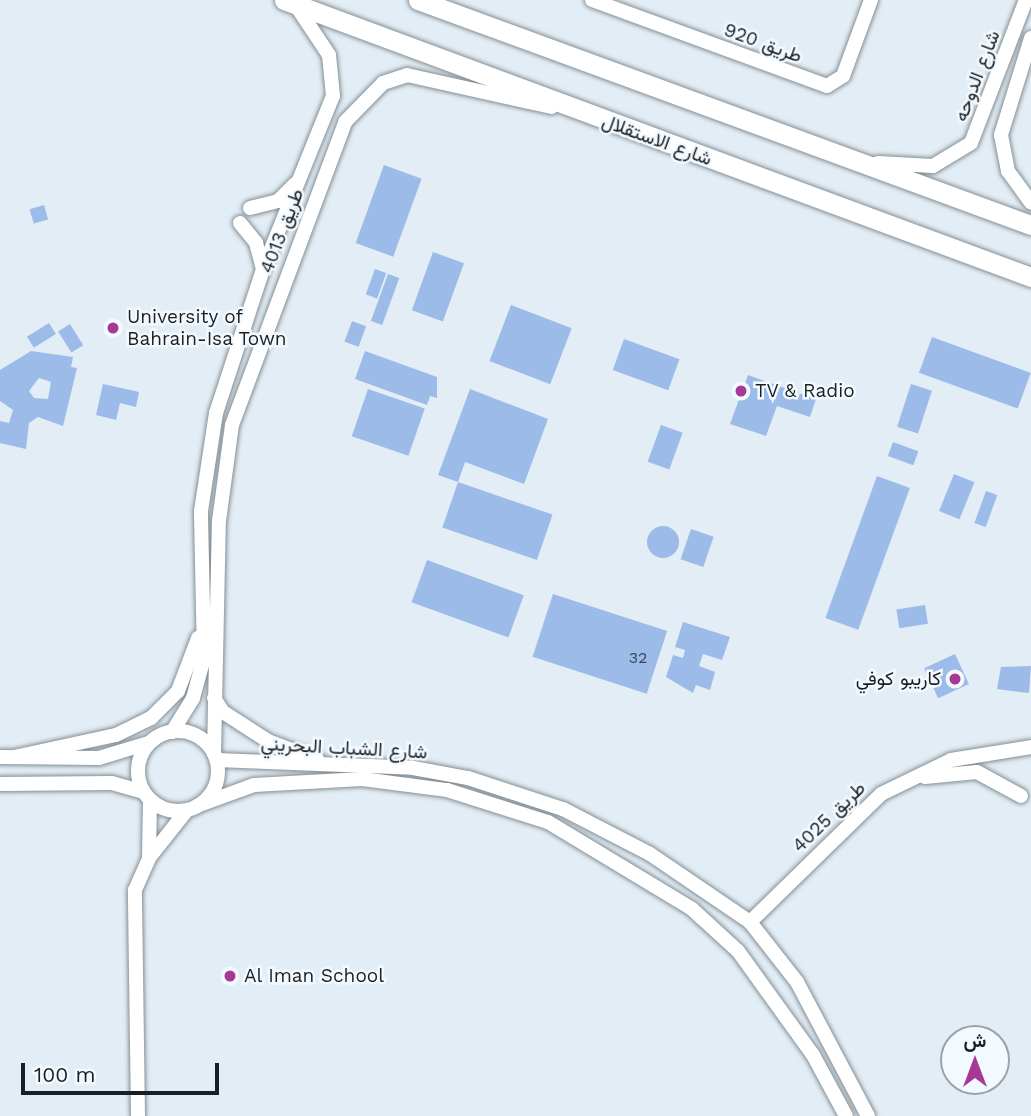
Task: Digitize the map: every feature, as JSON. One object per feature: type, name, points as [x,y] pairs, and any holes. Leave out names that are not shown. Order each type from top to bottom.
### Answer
[{"type":"main road","points":[[418,0],[872,162],[1031,225]]},
{"type":"main road","name":"شارع الاستقلال","points":[[289,2],[1031,277]]},
{"type":"street","name":"طريق 920","points":[[592,0],[827,86],[843,76],[871,0]]},
{"type":"street","name":"شارع الدوحه","points":[[872,162],[933,166],[971,143],[1026,0]]},
{"type":"street","name":"طريق 4013","points":[[173,732],[200,678],[207,450],[263,269],[282,233],[299,180],[333,96],[334,75],[324,46],[289,2]]},
{"type":"street","name":"شارع الدوحه","points":[[1031,38],[1001,135],[1008,171],[1031,203]]},
{"type":"street","name":"طريق 4013","points":[[215,757],[214,698],[224,465],[293,251],[345,122],[359,102],[394,78],[436,79],[600,119]]},
{"type":"street","points":[[250,208],[278,201],[299,180]]},
{"type":"street","points":[[240,223],[256,243],[263,269]]},
{"type":"street","points":[[293,251],[282,233],[303,228]]},
{"type":"street","points":[[7,757],[116,735],[151,718],[188,674],[204,613]]},
{"type":"street","points":[[214,698],[232,719],[268,741],[347,766]]},
{"type":"street","points":[[0,784],[112,783],[146,796],[167,810],[187,810],[202,804],[216,784],[215,757],[201,739],[173,732],[150,743],[99,758],[7,757]]},
{"type":"street","points":[[149,858],[146,796],[139,761],[150,743]]},
{"type":"street","name":"طريق 4025","points":[[750,922],[863,807],[899,783],[951,760],[1031,747]]},
{"type":"street","name":"شارع الشباب البحريني","points":[[215,757],[468,778],[563,809],[650,854],[750,922],[797,982],[867,1116]]},
{"type":"street","points":[[899,783],[977,772],[1021,796]]},
{"type":"street","name":"شارع الشباب البحريني","points":[[202,804],[254,785],[362,779],[447,790],[548,822],[692,909],[738,951],[813,1055],[846,1116]]},
{"type":"street","points":[[138,1116],[132,908],[149,858],[187,810]]},
{"type":"building","points":[[384,165],[422,179],[393,257],[356,243]]},
{"type":"building","points":[[44,205],[48,219],[34,224],[30,209]]},
{"type":"building","points":[[433,252],[464,263],[443,322],[412,310]]},
{"type":"building","points":[[375,269],[386,273],[377,298],[366,294]]},
{"type":"building","points":[[388,274],[399,278],[382,325],[371,321]]},
{"type":"building","points":[[511,305],[572,328],[550,384],[489,361]]},
{"type":"building","points":[[352,321],[366,326],[359,347],[344,342]]},
{"type":"building","points":[[49,323],[56,334],[34,348],[27,337]]},
{"type":"building","points":[[70,324],[83,345],[71,353],[58,331]]},
{"type":"building","points":[[932,337],[1031,373],[1018,409],[919,373]]},
{"type":"building","points":[[624,339],[679,359],[668,390],[613,370]]},
{"type":"building","points":[[31,351],[73,357],[71,367],[77,368],[63,426],[38,417],[29,423],[26,449],[0,443],[0,421],[9,423],[13,410],[0,401],[0,370]],"holes":[[[39,378],[51,382],[48,399],[34,398],[29,391]]]},
{"type":"building","points":[[365,351],[437,377],[437,398],[430,396],[427,405],[355,379]]},
{"type":"building","points":[[748,375],[816,399],[810,417],[777,406],[766,436],[730,424]]},
{"type":"building","points":[[103,384],[139,392],[136,407],[120,403],[116,420],[96,415]]},
{"type":"building","points":[[911,384],[932,391],[918,434],[897,427]]},
{"type":"building","points":[[368,389],[425,409],[408,456],[352,436]]},
{"type":"building","points":[[470,389],[548,419],[524,484],[465,462],[458,482],[438,475]]},
{"type":"building","points":[[661,425],[683,433],[669,470],[648,462]]},
{"type":"building","points":[[893,442],[918,451],[913,465],[888,456]]},
{"type":"building","points":[[954,474],[974,482],[959,519],[939,511]]},
{"type":"building","points":[[877,476],[910,488],[858,630],[825,618]]},
{"type":"building","points":[[458,482],[553,515],[537,560],[442,527]]},
{"type":"building","points":[[986,491],[997,495],[986,527],[974,523]]},
{"type":"building","points":[[663,526],[675,530],[679,542],[675,554],[663,558],[651,554],[647,542],[651,530]]},
{"type":"building","points":[[691,529],[714,537],[703,567],[681,559]]},
{"type":"building","points":[[427,560],[524,595],[508,638],[412,602]]},
{"type":"building","points":[[553,594],[667,631],[647,694],[533,657]]},
{"type":"building","points":[[925,605],[928,624],[899,628],[896,610]]},
{"type":"building","points":[[683,622],[730,637],[722,660],[703,654],[699,666],[715,672],[710,690],[696,685],[693,693],[666,677],[673,655],[683,658],[685,650],[675,647]]},
{"type":"building","points":[[955,654],[969,684],[938,698],[924,668]]},
{"type":"building","points":[[1031,666],[1029,693],[997,689],[1001,667]]},
{"type":"place","name":"University of Bahrain-Isa Town","points":[[113,328]]},
{"type":"place","name":"TV & Radio","points":[[741,391]]},
{"type":"place","name":"كاريبو كوفي","points":[[955,679]]},
{"type":"place","name":"Al Iman School","points":[[230,976]]}]
